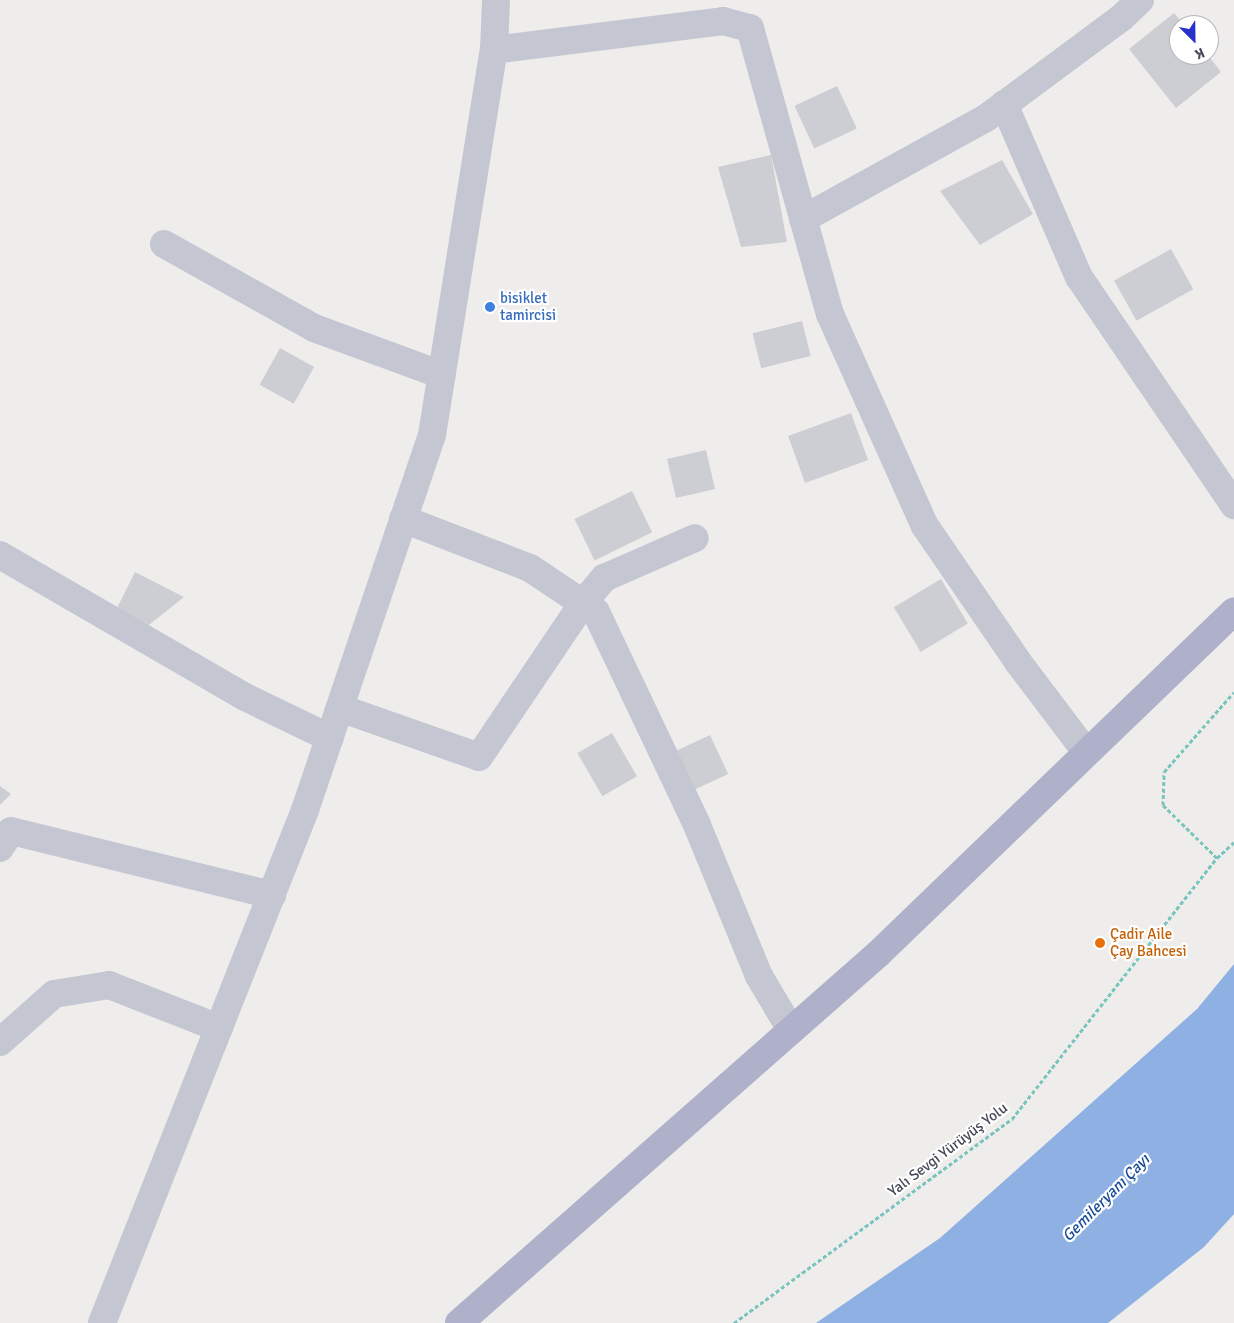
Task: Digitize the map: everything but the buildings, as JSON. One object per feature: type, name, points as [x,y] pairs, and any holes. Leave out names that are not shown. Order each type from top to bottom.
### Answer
[{"type":"main road","points":[[458,1323],[878,954],[1086,752],[1234,612]]},
{"type":"street","points":[[102,1323],[272,895],[330,738],[432,436],[494,50],[496,0]]},
{"type":"street","points":[[803,218],[986,118],[1122,18],[1140,0]]},
{"type":"street","points":[[494,50],[724,21],[750,28],[830,314],[925,526],[1018,662],[1086,752]]},
{"type":"street","points":[[1004,104],[1079,277],[1234,505]]},
{"type":"street","points":[[164,244],[314,328],[442,375]]},
{"type":"street","points":[[404,519],[530,568],[596,612],[697,825],[760,976],[791,1030]]},
{"type":"street","points":[[340,708],[479,757],[583,603],[604,578],[695,538]]},
{"type":"street","points":[[0,555],[245,697],[330,738]]},
{"type":"street","points":[[0,848],[10,831],[272,895]]},
{"type":"street","points":[[0,1042],[54,994],[109,985],[219,1028]]},
{"type":"path","points":[[1217,858],[1163,805],[1164,772],[1234,692]]},
{"type":"path","name":"Yalı Sevgi Yürüyüş Yolu","points":[[734,1323],[1012,1119],[1217,858],[1234,842]]},
{"type":"water","name":"Gemileryanı Çayı","points":[[1234,964],[1234,1214],[1204,1247],[1108,1323],[816,1323],[940,1238],[1197,1009]]},
{"type":"place","name":"bisiklet tamircisi","points":[[490,307]]},
{"type":"place","name":"Çadir Aile Çay Bahcesi","points":[[1100,943]]}]
